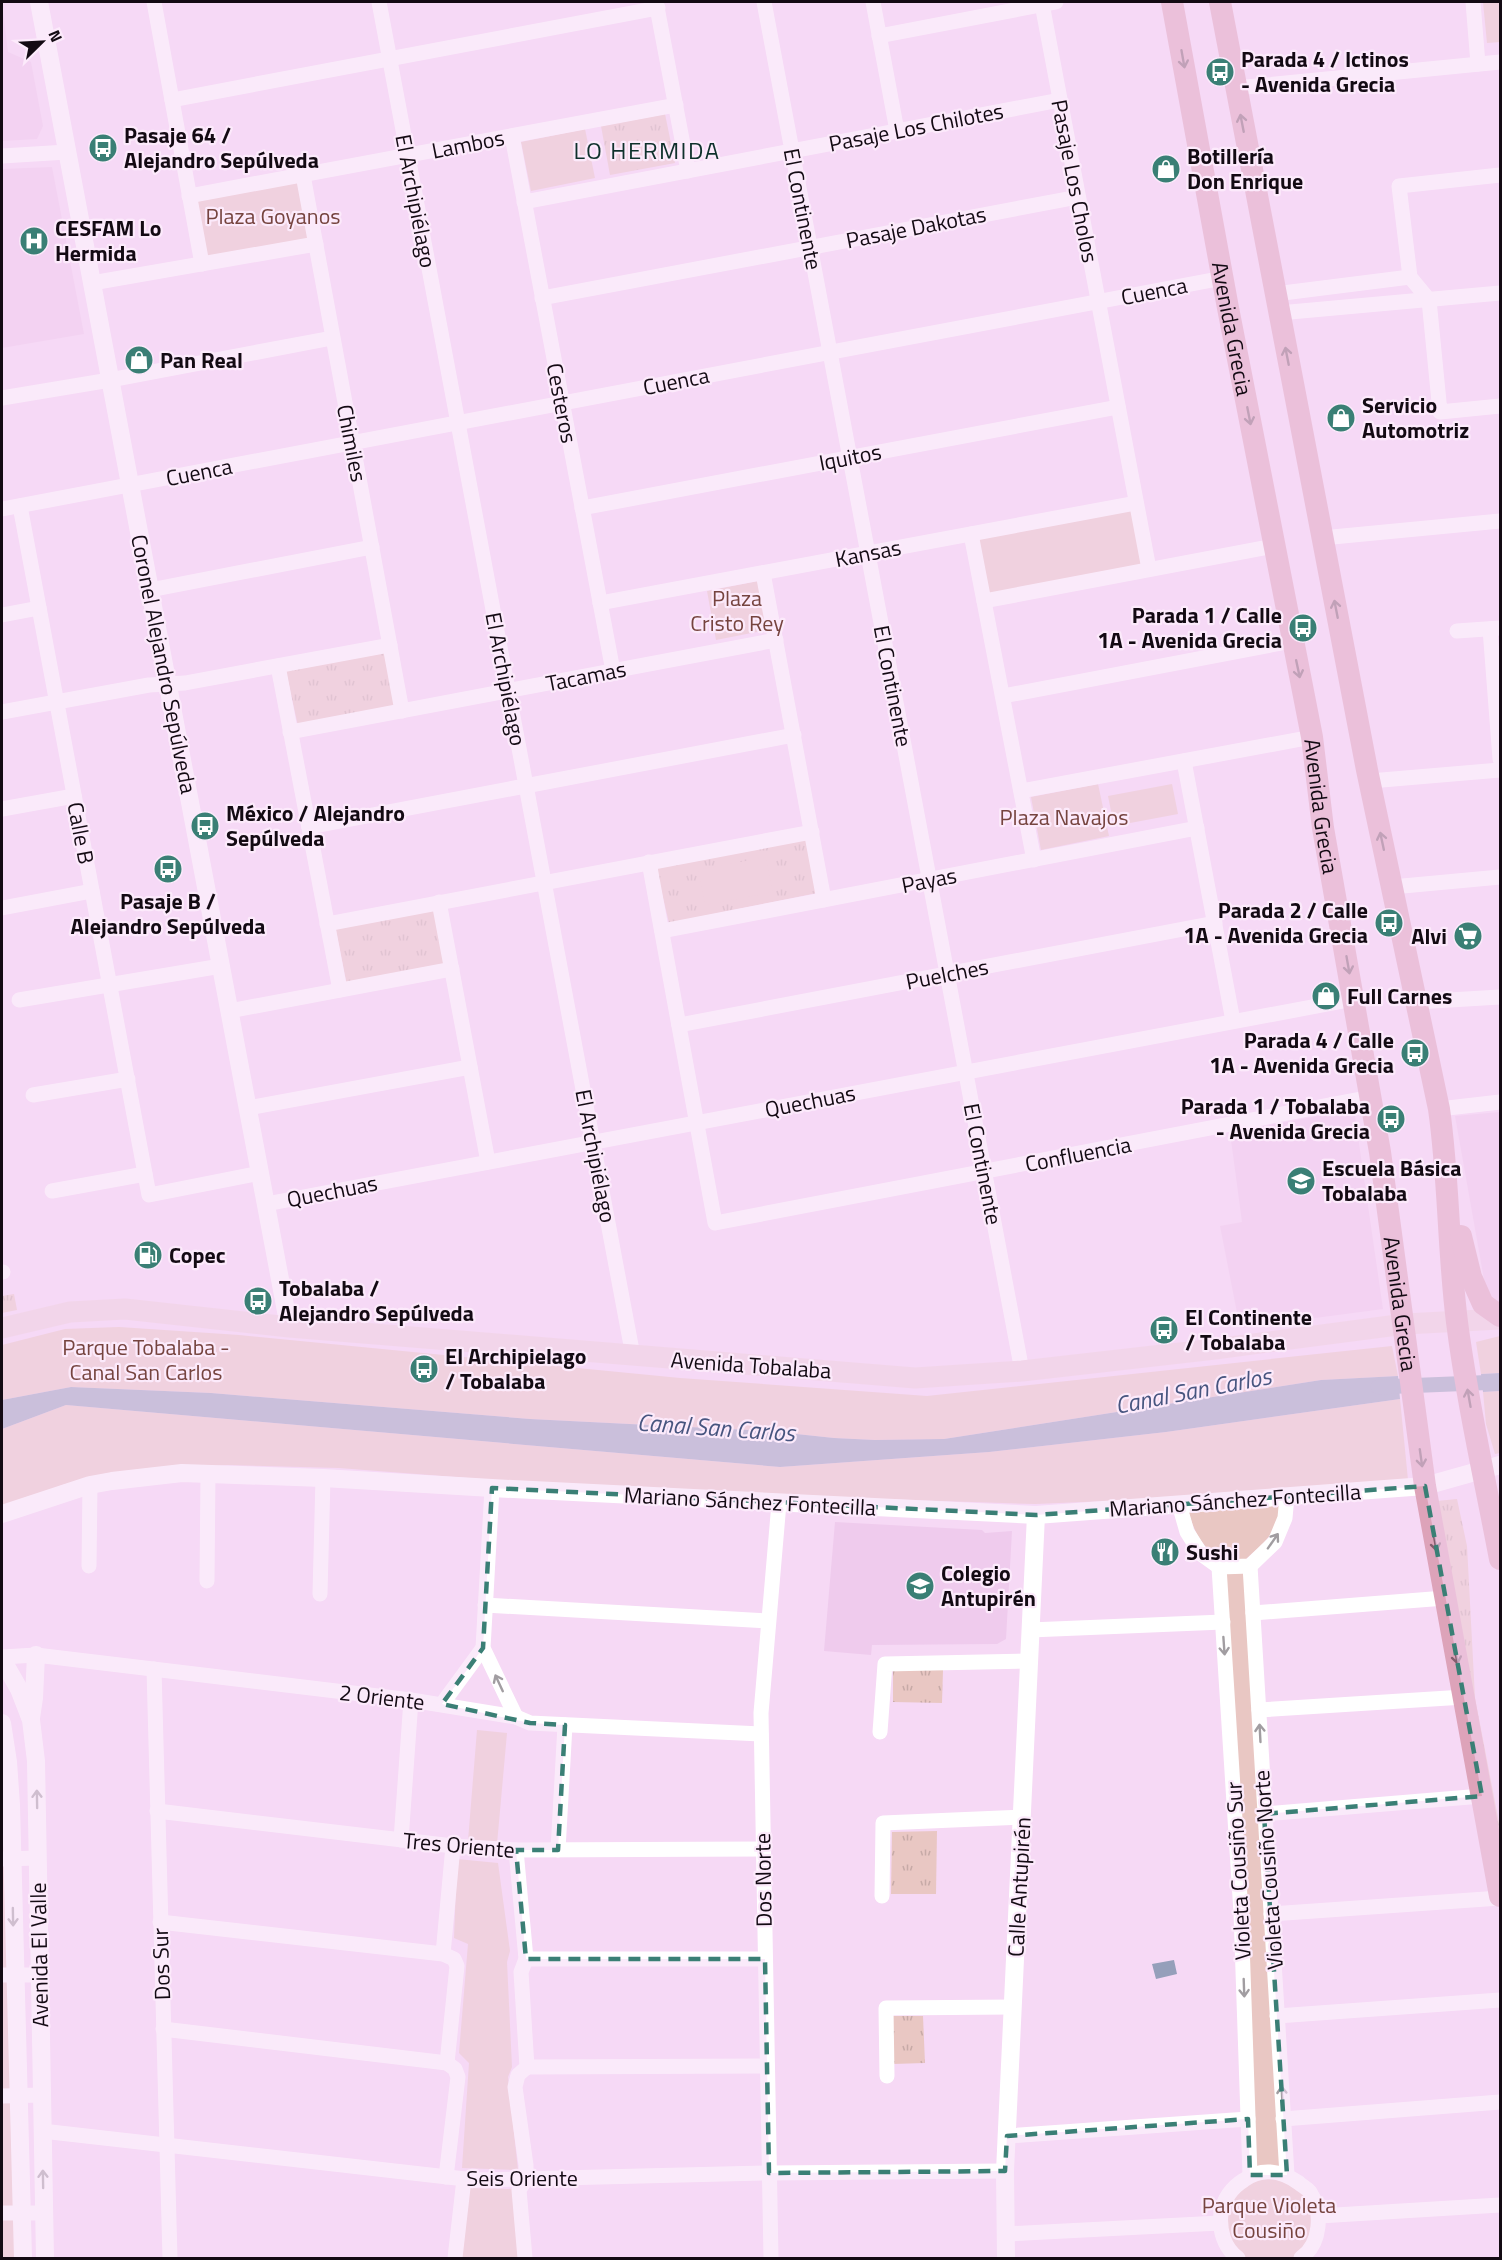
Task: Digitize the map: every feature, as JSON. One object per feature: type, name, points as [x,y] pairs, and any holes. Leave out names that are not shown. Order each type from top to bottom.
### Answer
[{"type":"main road","name":"Avenida Grecia","points":[[1172,2],[1312,737],[1323,828],[1371,1097],[1425,1486],[1500,1897]]},
{"type":"main road","points":[[1220,2],[1370,781],[1439,1109],[1459,1230],[1471,1277],[1483,1304],[1500,1318]]},
{"type":"main road","points":[[1444,1146],[1457,1321],[1474,1425],[1492,1467],[1500,1559]]},
{"type":"main road","name":"Avenida Tobalaba","points":[[2,1328],[70,1312],[125,1310],[289,1327],[915,1378],[1022,1371],[1404,1324],[1500,1318]]},
{"type":"street","name":"Coronel Alejandro Sepúlveda","points":[[39,2],[289,1327]]},
{"type":"street","points":[[158,2],[172,100],[201,264]]},
{"type":"street","name":"El Archipiélago","points":[[379,2],[633,1356]]},
{"type":"street","name":"El Continente","points":[[764,2],[1022,1371]]},
{"type":"street","points":[[873,2],[897,131]]},
{"type":"street","points":[[1473,2],[1478,64]]},
{"type":"street","points":[[879,36],[1049,3]]},
{"type":"street","name":"Pasaje Los Cholos","points":[[1049,3],[1060,100],[1149,569]]},
{"type":"street","points":[[172,100],[657,5],[688,171]]},
{"type":"street","points":[[1236,88],[1500,62]]},
{"type":"street","name":"Pasaje Los Chilotes","points":[[524,202],[1060,100]]},
{"type":"street","name":"Lambos","points":[[189,196],[676,105]]},
{"type":"street","name":"Cesteros","points":[[512,136],[613,671]]},
{"type":"street","points":[[2,156],[67,152]]},
{"type":"street","name":"Chimiles","points":[[303,175],[402,711]]},
{"type":"street","points":[[1500,175],[1400,186],[1410,277],[1429,300],[1440,412],[1500,406]]},
{"type":"street","name":"Pasaje Dakotas","points":[[542,298],[1078,197]]},
{"type":"street","points":[[92,283],[315,244]]},
{"type":"street","points":[[1277,304],[1410,277]]},
{"type":"street","name":"Cuenca","points":[[2,509],[1223,278]]},
{"type":"street","points":[[1277,304],[1429,300],[1500,293]]},
{"type":"street","points":[[2,398],[332,338]]},
{"type":"street","name":"Iquitos","points":[[582,508],[1118,407]]},
{"type":"street","name":"Kansas","points":[[600,603],[1136,502]]},
{"type":"street","name":"Calle B","points":[[20,506],[150,1195],[260,1173]]},
{"type":"street","points":[[1322,538],[1500,521]]},
{"type":"street","points":[[971,534],[1034,860]]},
{"type":"street","points":[[984,601],[1274,546]]},
{"type":"street","points":[[150,590],[372,547]]},
{"type":"street","points":[[763,573],[824,900]]},
{"type":"street","points":[[2,615],[39,608]]},
{"type":"street","points":[[1457,631],[1495,628],[1500,759]]},
{"type":"street","name":"Tacamas","points":[[291,732],[776,640]]},
{"type":"street","points":[[1003,696],[1292,641]]},
{"type":"street","points":[[2,712],[149,685],[184,683],[390,645]]},
{"type":"street","points":[[278,666],[340,990]]},
{"type":"street","points":[[309,827],[794,735]]},
{"type":"street","points":[[1021,791],[1312,737]]},
{"type":"street","points":[[1184,761],[1233,1021]]},
{"type":"street","points":[[1370,781],[1500,770]]},
{"type":"street","points":[[2,809],[74,796]]},
{"type":"street","name":"Payas","points":[[662,931],[1197,828]]},
{"type":"street","points":[[327,924],[812,832]]},
{"type":"street","points":[[649,862],[697,1122]]},
{"type":"street","points":[[1392,887],[1500,877]]},
{"type":"street","points":[[2,908],[92,891]]},
{"type":"street","points":[[440,902],[488,1162]]},
{"type":"street","name":"Puelches","points":[[679,1025],[1215,923]]},
{"type":"street","points":[[19,1000],[221,966]]},
{"type":"street","points":[[229,1011],[452,969]]},
{"type":"street","points":[[1416,1002],[1500,997]]},
{"type":"street","name":"Quechuas","points":[[266,1204],[1353,999]]},
{"type":"street","points":[[248,1108],[470,1066]]},
{"type":"street","points":[[33,1095],[128,1079]]},
{"type":"street","name":"Confluencia","points":[[697,1122],[715,1223],[1371,1097]]},
{"type":"street","points":[[1439,1109],[1500,1102]]},
{"type":"street","points":[[52,1191],[145,1174]]},
{"type":"street","name":"Mariano Sánchez Fontecilla","points":[[2,1514],[90,1485],[150,1476],[208,1473],[1036,1515],[1425,1486],[1492,1467]]},
{"type":"street","points":[[207,1581],[208,1473]]},
{"type":"street","points":[[320,1594],[323,1478]]},
{"type":"street","points":[[89,1566],[90,1485]]},
{"type":"street","points":[[492,1488],[483,1648],[516,1717]]},
{"type":"street","points":[[1179,1504],[1187,1532],[1201,1554],[1220,1567],[1250,1566],[1275,1542],[1286,1518],[1287,1496]]},
{"type":"street","name":"Dos Norte","points":[[771,2259],[761,1734],[779,1503]]},
{"type":"street","name":"Calle Antupirén","points":[[1006,2259],[1005,2171],[1036,1515]]},
{"type":"street","name":"Violeta Cousiño Norte","points":[[1250,1566],[1287,2175]]},
{"type":"street","name":"Violeta Cousiño Sur","points":[[1220,1567],[1241,1913],[1250,2175]]},
{"type":"street","points":[[1253,1613],[1445,1598]]},
{"type":"street","points":[[485,1605],[768,1621]]},
{"type":"street","points":[[1030,1630],[1223,1622]]},
{"type":"street","points":[[442,1704],[483,1648]]},
{"type":"street","points":[[31,1720],[36,1655]]},
{"type":"street","name":"2 Oriente","points":[[2,1658],[36,1655],[411,1700],[516,1717],[530,1723],[761,1734]]},
{"type":"street","name":"Avenida El Valle","points":[[2,1658],[19,1689],[31,1720],[36,1761],[45,2259]]},
{"type":"street","points":[[880,1732],[885,1664],[1029,1661]]},
{"type":"street","name":"Dos Sur","points":[[153,1669],[170,2258]]},
{"type":"street","points":[[1259,1710],[1464,1697]]},
{"type":"street","points":[[401,1840],[411,1700]]},
{"type":"street","name":"Avenida El Valle","points":[[2,1724],[9,1773],[7,1859],[10,2096],[22,2213],[23,2259]]},
{"type":"street","points":[[558,1850],[566,1725]]},
{"type":"street","points":[[1264,1814],[1482,1796]]},
{"type":"street","name":"Tres Oriente","points":[[157,1811],[453,1846],[516,1850],[763,1849]]},
{"type":"street","points":[[882,1896],[883,1823],[1022,1817]]},
{"type":"street","points":[[443,1954],[453,1846]]},
{"type":"street","points":[[516,1850],[526,1959],[521,1972],[527,2067]]},
{"type":"street","points":[[7,1859],[38,1858]]},
{"type":"street","points":[[1271,1914],[1500,1897]]},
{"type":"street","points":[[160,1922],[443,1954],[454,1959],[457,1966],[447,2063]]},
{"type":"street","points":[[526,1959],[765,1959]]},
{"type":"street","points":[[8,1975],[39,1975]]},
{"type":"street","points":[[1277,2016],[1500,2000]]},
{"type":"street","points":[[887,2076],[886,2008],[1013,2007]]},
{"type":"street","points":[[163,2030],[447,2063],[455,2069],[458,2077],[446,2177]]},
{"type":"street","points":[[525,2259],[519,2190],[526,2179],[524,2145],[515,2087],[518,2075],[527,2067],[767,2066]]},
{"type":"street","points":[[10,2096],[41,2095]]},
{"type":"street","points":[[1283,2119],[1500,2102]]},
{"type":"street","points":[[1007,2136],[1248,2119]]},
{"type":"street","name":"Seis Oriente","points":[[42,2132],[464,2179],[1005,2171]]},
{"type":"street","points":[[1238,2259],[1224,2241],[1220,2223],[1223,2203],[1234,2186],[1250,2175],[1269,2171],[1287,2175],[1309,2191],[1319,2216],[1317,2237],[1307,2254],[1301,2259]]},
{"type":"street","points":[[455,2259],[464,2179]]},
{"type":"street","points":[[1319,2216],[1500,2205]]},
{"type":"street","points":[[2,2213],[43,2213]]},
{"type":"street","points":[[1006,2234],[1220,2223]]},
{"type":"street","points":[[170,2258],[176,2259]]},
{"type":"highlighted area","points":[[1425,1486],[1482,1796],[1264,1814],[1287,2175],[1250,2175],[1248,2119],[1007,2136],[1005,2171],[769,2173],[765,1959],[526,1959],[516,1850],[558,1850],[565,1725],[530,1723],[442,1704],[483,1648],[492,1488],[1036,1515]]},
{"type":"shaded area","points":[[2,2],[8,52],[31,62],[43,126],[37,139],[2,141]]},
{"type":"shaded area","name":"CESFAM Lo Hermida","points":[[52,167],[84,334],[2,348],[2,169]]},
{"type":"shaded area","name":"Escuela Básica Tobalaba","points":[[1354,1109],[1383,1309],[1240,1328],[1220,1226],[1242,1222],[1231,1140],[1240,1131]]},
{"type":"shaded area","points":[[1500,1112],[1500,1302],[1488,1302],[1455,1116]]},
{"type":"shaded area","name":"Colegio Antupirén","points":[[835,1522],[982,1530],[985,1533],[1012,1531],[1006,1639],[997,1644],[872,1645],[871,1655],[824,1651]]},
{"type":"green space","points":[[1483,2],[1500,2],[1500,42],[1487,43]]},
{"type":"green space","points":[[665,114],[675,163],[610,175],[601,126]]},
{"type":"green space","points":[[585,129],[595,178],[531,191],[521,142]]},
{"type":"green space","name":"Plaza Goyanos","points":[[299,180],[312,242],[205,258],[196,198]]},
{"type":"green space","points":[[1133,507],[1144,564],[989,595],[977,537]]},
{"type":"green space","name":"Plaza Cristo Rey","points":[[758,581],[767,630],[716,640],[707,591]]},
{"type":"green space","points":[[386,648],[398,708],[298,726],[285,667]]},
{"type":"green space","name":"Plaza Navajos","points":[[1098,784],[1109,836],[1041,850],[1031,797]]},
{"type":"green space","points":[[1172,784],[1178,814],[1114,826],[1108,796]]},
{"type":"green space","points":[[807,839],[817,893],[669,923],[656,868]]},
{"type":"green space","points":[[766,857],[773,892],[705,905],[698,870]]},
{"type":"green space","points":[[433,907],[446,966],[347,986],[335,925]]},
{"type":"green space","points":[[14,1294],[17,1310],[2,1313],[2,1296]]},
{"type":"green space","name":"Parque Tobalaba - Canal San Carlos","points":[[119,1327],[239,1335],[680,1378],[927,1396],[1392,1346],[1398,1376],[1321,1380],[944,1439],[834,1438],[768,1431],[530,1419],[211,1393],[71,1387],[2,1400],[2,1345],[65,1329]]},
{"type":"green space","points":[[1500,1336],[1500,1373],[1481,1374],[1476,1342]]},
{"type":"green space","points":[[1500,1391],[1500,1453],[1495,1454],[1486,1424],[1483,1392]]},
{"type":"green space","points":[[1400,1399],[1408,1480],[1179,1498],[1035,1504],[786,1496],[507,1481],[339,1468],[228,1465],[108,1473],[62,1485],[2,1510],[2,1429],[66,1405],[780,1467],[989,1452],[1166,1432]]},
{"type":"green space","points":[[1457,1499],[1467,1546],[1475,1698],[1500,1828],[1500,1872],[1437,1501]]},
{"type":"green space","name":"Parque Violeta Cousiño","points":[[1282,1502],[1279,1520],[1271,1534],[1246,1559],[1285,2179],[1302,2191],[1308,2201],[1313,2219],[1310,2238],[1301,2253],[1288,2259],[1252,2259],[1238,2253],[1230,2239],[1226,2225],[1229,2204],[1252,2180],[1224,1562],[1200,1540],[1188,1510]]},
{"type":"green space","points":[[893,1669],[943,1670],[942,1703],[893,1702]]},
{"type":"green space","points":[[2,1724],[23,2258],[2,2258]]},
{"type":"green space","points":[[477,1730],[507,1733],[497,1844],[468,1841]]},
{"type":"green space","points":[[937,1831],[936,1894],[891,1894],[892,1832]]},
{"type":"green space","points":[[457,1859],[498,1863],[510,1951],[507,1962],[512,2067],[508,2077],[518,2170],[462,2168],[469,2063],[459,2053],[468,1944],[454,1938]]},
{"type":"green space","points":[[892,2016],[923,2016],[925,2063],[893,2064]]},
{"type":"green space","points":[[467,2188],[515,2189],[518,2258],[459,2258]]},
{"type":"water","points":[[1500,1373],[1500,1391],[1483,1392],[1481,1374]]},
{"type":"water","points":[[1398,1376],[1400,1399],[1166,1432],[989,1452],[780,1467],[66,1405],[2,1429],[2,1400],[71,1387],[211,1393],[530,1419],[768,1431],[834,1438],[944,1439],[1321,1380]]},
{"type":"water","points":[[1174,1960],[1177,1974],[1156,1979],[1152,1964]]},
{"type":"waterway","name":"Canal San Carlos","points":[[1378,1387],[1500,1382]]},
{"type":"place","name":"Parada 4 / Ictinos - Avenida Grecia","points":[[1220,72]]},
{"type":"place","name":"Pasaje 64 / Alejandro Sepúlveda","points":[[103,148]]},
{"type":"place","name":"Botillería Don Enrique","points":[[1166,169]]},
{"type":"place","name":"CESFAM Lo Hermida","points":[[34,241]]},
{"type":"place","name":"Pan Real","points":[[139,360]]},
{"type":"place","name":"Servicio Automotriz","points":[[1341,418]]},
{"type":"place","name":"Parada 1 / Calle 1A - Avenida Grecia","points":[[1303,628]]},
{"type":"place","name":"México / Alejandro Sepúlveda","points":[[205,826]]},
{"type":"place","name":"Pasaje B / Alejandro Sepúlveda","points":[[168,869]]},
{"type":"place","name":"Parada 2 / Calle 1A - Avenida Grecia","points":[[1389,923]]},
{"type":"place","name":"Alvi","points":[[1468,936]]},
{"type":"place","name":"Full Carnes","points":[[1326,996]]},
{"type":"place","name":"Parada 4 / Calle 1A - Avenida Grecia","points":[[1415,1053]]},
{"type":"place","name":"Parada 1 / Tobalaba - Avenida Grecia","points":[[1391,1119]]},
{"type":"place","name":"Escuela Básica Tobalaba","points":[[1301,1181]]},
{"type":"place","name":"Copec","points":[[148,1255]]},
{"type":"place","name":"Tobalaba / Alejandro Sepúlveda","points":[[258,1301]]},
{"type":"place","name":"El Continente / Tobalaba","points":[[1164,1330]]},
{"type":"place","name":"El Archipielago / Tobalaba","points":[[424,1369]]},
{"type":"place","name":"Sushi","points":[[1165,1552]]},
{"type":"place","name":"Colegio Antupirén","points":[[920,1586]]},
{"type":"district","name":"LO HERMIDA","points":[[647,150]]}]
